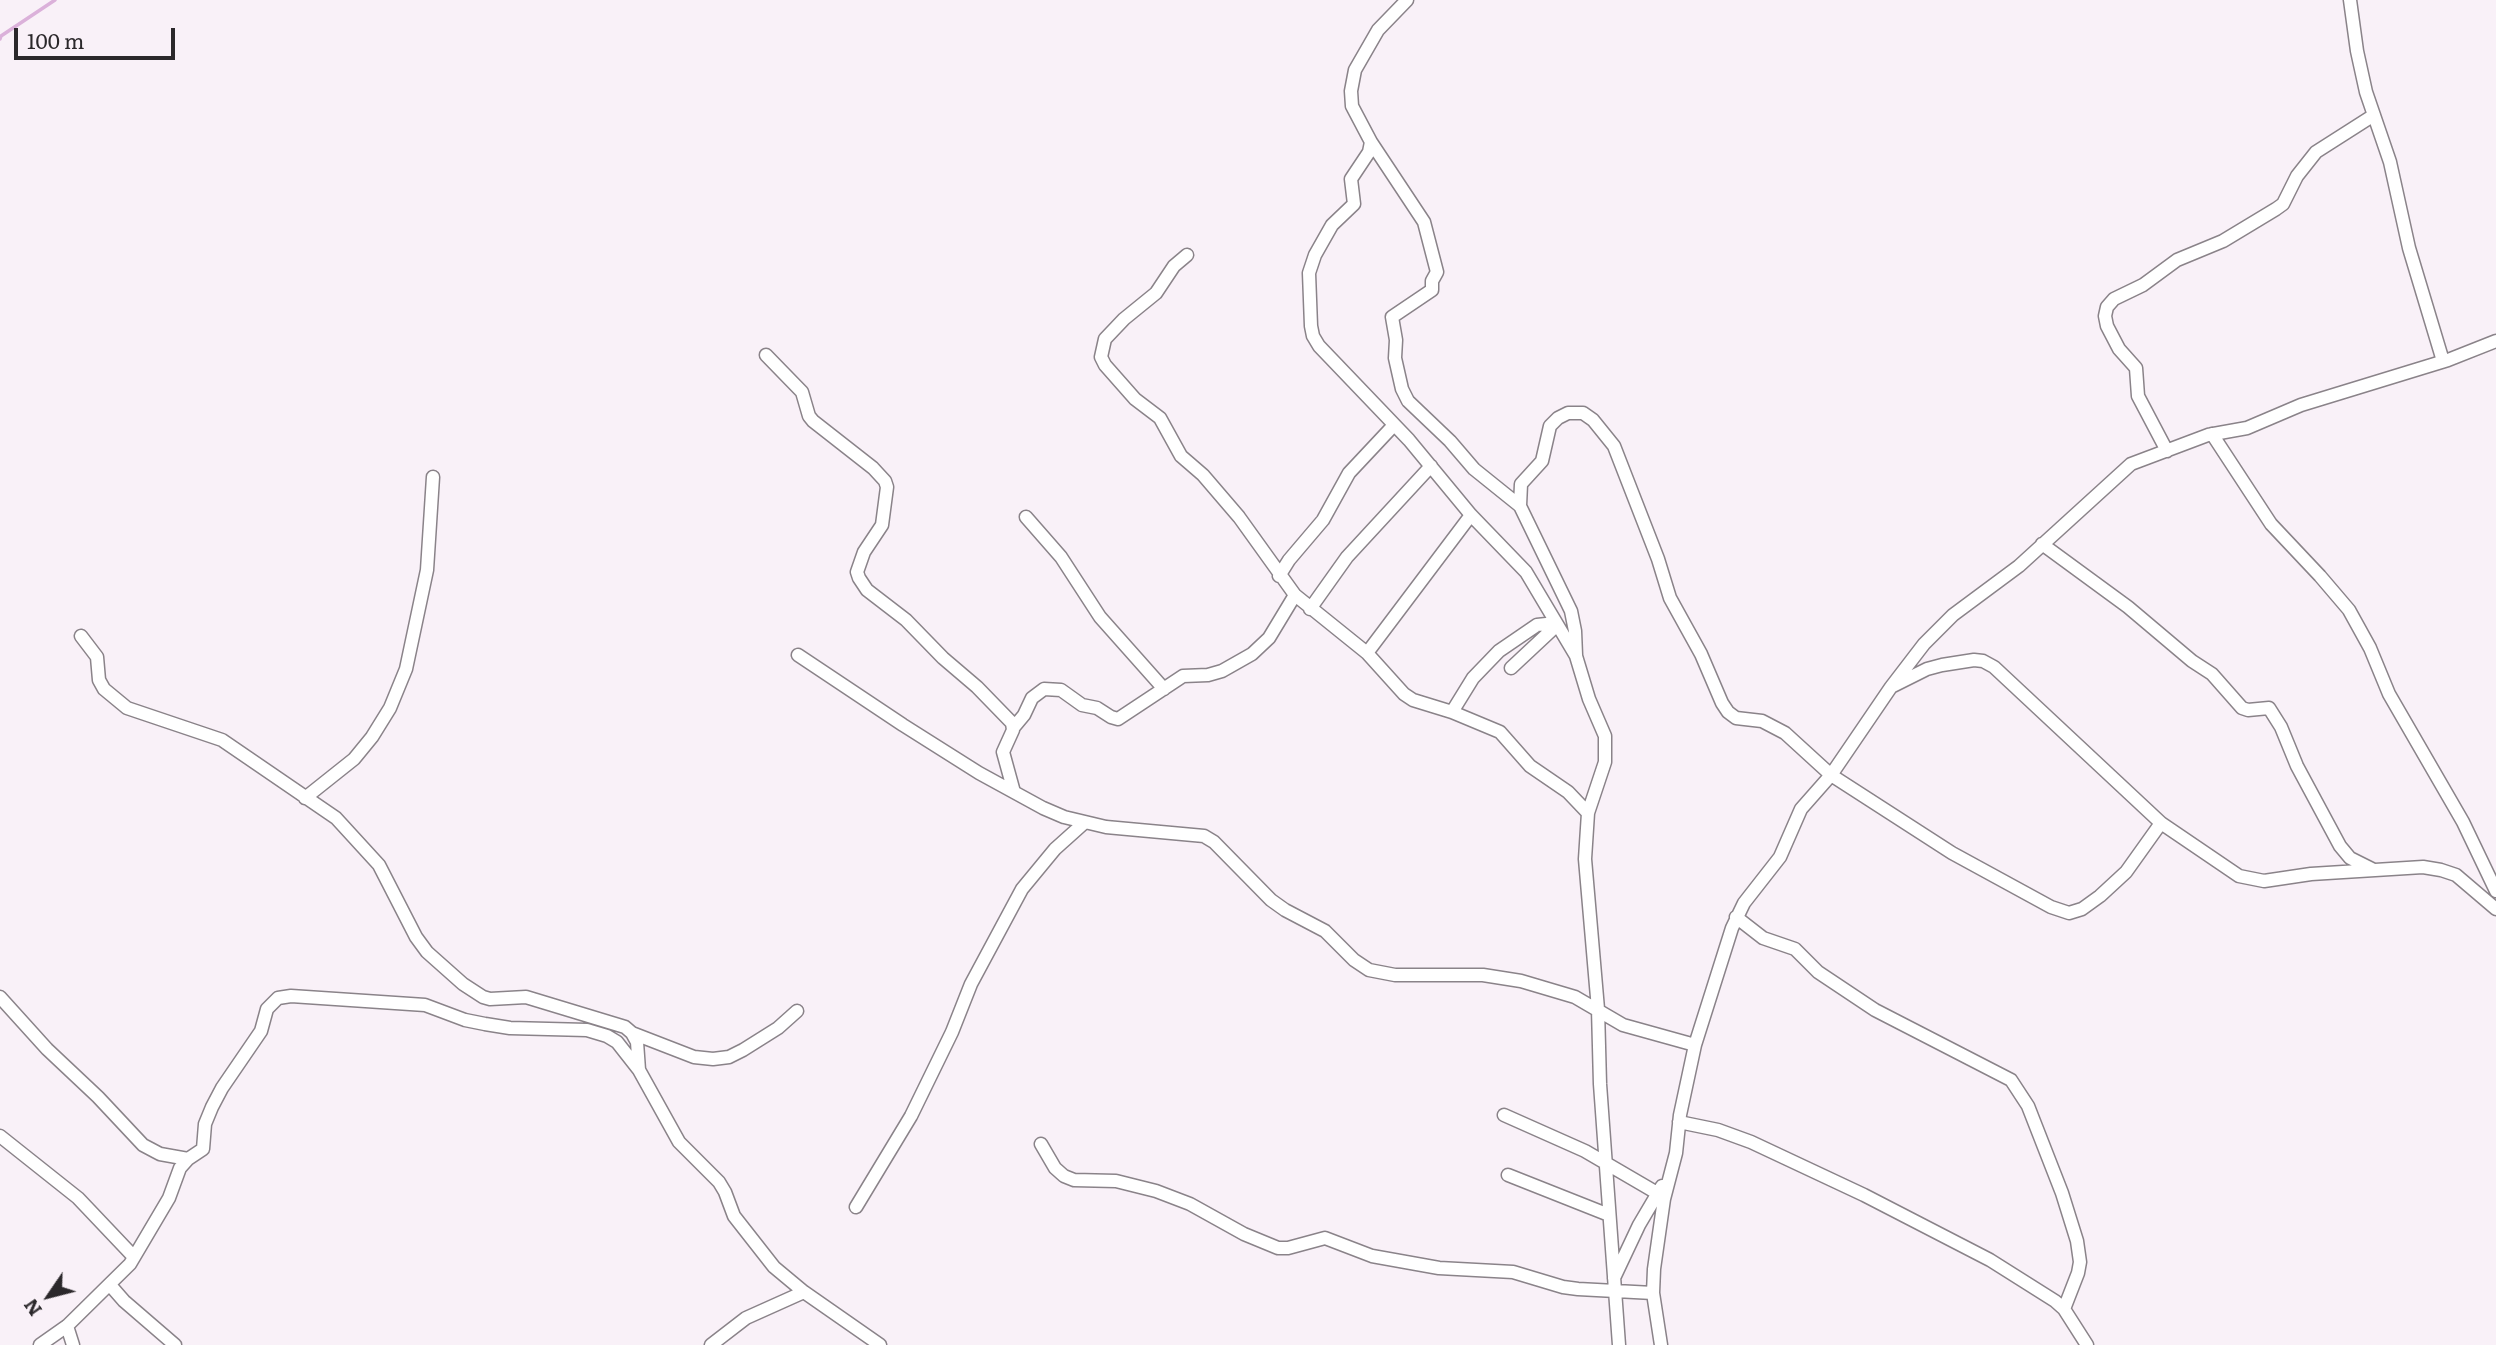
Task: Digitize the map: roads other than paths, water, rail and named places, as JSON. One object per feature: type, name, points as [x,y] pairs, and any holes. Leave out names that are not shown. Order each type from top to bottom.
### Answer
[{"type":"street","points":[[1407,0],[1378,30],[1371,45],[1362,55],[1351,91],[1352,106],[1371,142],[1424,222],[1437,272],[1432,290],[1392,317],[1396,340],[1395,358],[1402,389],[1408,401],[1450,441],[1474,469],[1520,506],[1571,611],[1576,656]]},
{"type":"street","points":[[2350,0],[2360,70],[2392,172],[2409,248],[2443,361]]},
{"type":"street","points":[[2166,451],[2138,396],[2136,368],[2119,349],[2107,326],[2107,307],[2114,299],[2143,285],[2177,260],[2223,241],[2283,204],[2297,176],[2316,152],[2374,115]]},
{"type":"street","points":[[1371,142],[1369,152],[1351,179],[1354,204],[1332,225],[1315,255],[1309,274],[1310,314],[1315,341],[1526,572],[1576,656],[1589,699],[1605,736],[1605,762],[1588,813],[1584,837],[1598,1009],[1605,1162],[1619,1345]]},
{"type":"street","points":[[1187,255],[1174,266],[1156,293],[1105,339],[1101,357],[1105,365],[1125,389],[1160,418],[1181,456],[1203,475],[1239,517],[1279,576],[1310,609],[1367,653],[1404,694],[1413,700],[1452,712],[1500,732],[1530,766],[1568,792],[1588,813]]},
{"type":"street","points":[[1661,1345],[1653,1293],[1664,1199],[1673,1167],[1695,1045],[1736,917],[1780,857],[1801,809],[1831,775],[1891,687],[1939,628],[2004,579],[2127,466],[2212,434],[2247,428],[2312,402],[2443,361],[2496,341]]},
{"type":"street","points":[[766,355],[802,392],[813,421],[873,468],[885,481],[887,487],[882,525],[864,552],[857,572],[862,584],[906,620],[1004,713],[1013,727]]},
{"type":"street","points":[[1520,506],[1521,484],[1542,461],[1550,426],[1568,413],[1583,412],[1604,433],[1621,461],[1670,598],[1701,654],[1722,703],[1736,718],[1762,721],[1785,733],[1831,775],[1952,853],[2051,907],[2069,913],[2082,909],[2100,896],[2126,872],[2161,823]]},
{"type":"street","points":[[1279,576],[1323,520],[1349,474],[1394,425]]},
{"type":"street","points":[[2212,434],[2271,524],[2349,610],[2370,648],[2389,694],[2463,822],[2496,891]]},
{"type":"street","points":[[1310,609],[1347,557],[1431,466]]},
{"type":"street","points":[[305,798],[354,759],[390,708],[405,669],[427,570],[433,477]]},
{"type":"street","points":[[1367,653],[1471,514]]},
{"type":"street","points":[[1026,517],[1061,556],[1100,617],[1164,689]]},
{"type":"street","points":[[2042,544],[2128,607],[2186,656],[2212,674],[2242,708],[2269,708],[2340,846],[2350,858],[2375,871]]},
{"type":"street","points":[[1014,792],[1003,752],[1013,727],[1024,715],[1036,693],[1048,688],[1061,690],[1082,705],[1097,708],[1118,719],[1183,676],[1208,675],[1222,671],[1252,654],[1269,638],[1296,596]]},
{"type":"street","points":[[1511,668],[1557,624]]},
{"type":"street","points":[[1452,712],[1473,678],[1499,651],[1537,625],[1557,624]]},
{"type":"street","points":[[81,636],[97,657],[99,680],[104,689],[127,708],[222,740],[336,818],[369,852],[427,952],[476,993],[489,999],[512,996],[542,1000],[616,1023],[632,1033],[694,1057],[713,1059],[729,1057],[754,1044],[797,1011]]},
{"type":"street","points":[[798,655],[902,725],[1043,808],[1084,823],[1106,827],[1184,832],[1204,836],[1271,900],[1325,931],[1354,960],[1369,970],[1395,975],[1448,973],[1508,979],[1575,997],[1623,1025],[1695,1045]]},
{"type":"street","points":[[1891,687],[1927,669],[1974,660],[1983,661],[1994,667],[2161,823],[2228,870],[2250,880],[2423,867],[2456,875],[2496,909]]},
{"type":"street","points":[[856,1207],[911,1116],[952,1032],[971,984],[1022,889],[1055,849],[1084,823]]},
{"type":"street","points":[[1736,917],[1763,938],[1795,949],[1818,972],[1875,1010],[2011,1080],[2028,1107],[2062,1193],[2077,1241],[2080,1262],[2078,1273],[2064,1309]]},
{"type":"street","points":[[40,1345],[67,1325],[110,1285],[134,1257],[169,1198],[180,1168],[203,1149],[205,1124],[212,1107],[261,1031],[267,1009],[285,996],[425,1005],[465,1020],[510,1028],[597,1032],[617,1042],[639,1070],[679,1142],[719,1182],[739,1224],[774,1267],[804,1292],[880,1345]]},
{"type":"street","points":[[0,997],[47,1049],[104,1103],[143,1145],[160,1154],[188,1159]]},
{"type":"street","points":[[632,1033],[637,1042],[639,1070]]},
{"type":"street","points":[[1504,1115],[1605,1162],[1657,1192]]},
{"type":"street","points":[[1679,1122],[1718,1130],[1751,1142],[1864,1195],[1990,1260],[2064,1309],[2087,1345]]},
{"type":"street","points":[[0,1136],[78,1198],[134,1257]]},
{"type":"street","points":[[1041,1144],[1055,1168],[1064,1176],[1074,1180],[1116,1181],[1156,1191],[1190,1204],[1244,1234],[1278,1248],[1325,1238],[1372,1256],[1439,1268],[1513,1272],[1563,1287],[1653,1293]]},
{"type":"street","points":[[1614,1278],[1657,1192],[1673,1167]]},
{"type":"street","points":[[1508,1175],[1609,1215]]},
{"type":"street","points":[[110,1285],[137,1313],[175,1345]]},
{"type":"street","points":[[711,1345],[746,1318],[804,1292]]},
{"type":"street","points":[[67,1325],[73,1345]]},
{"type":"waterway","points":[[0,39],[55,0]]}]
